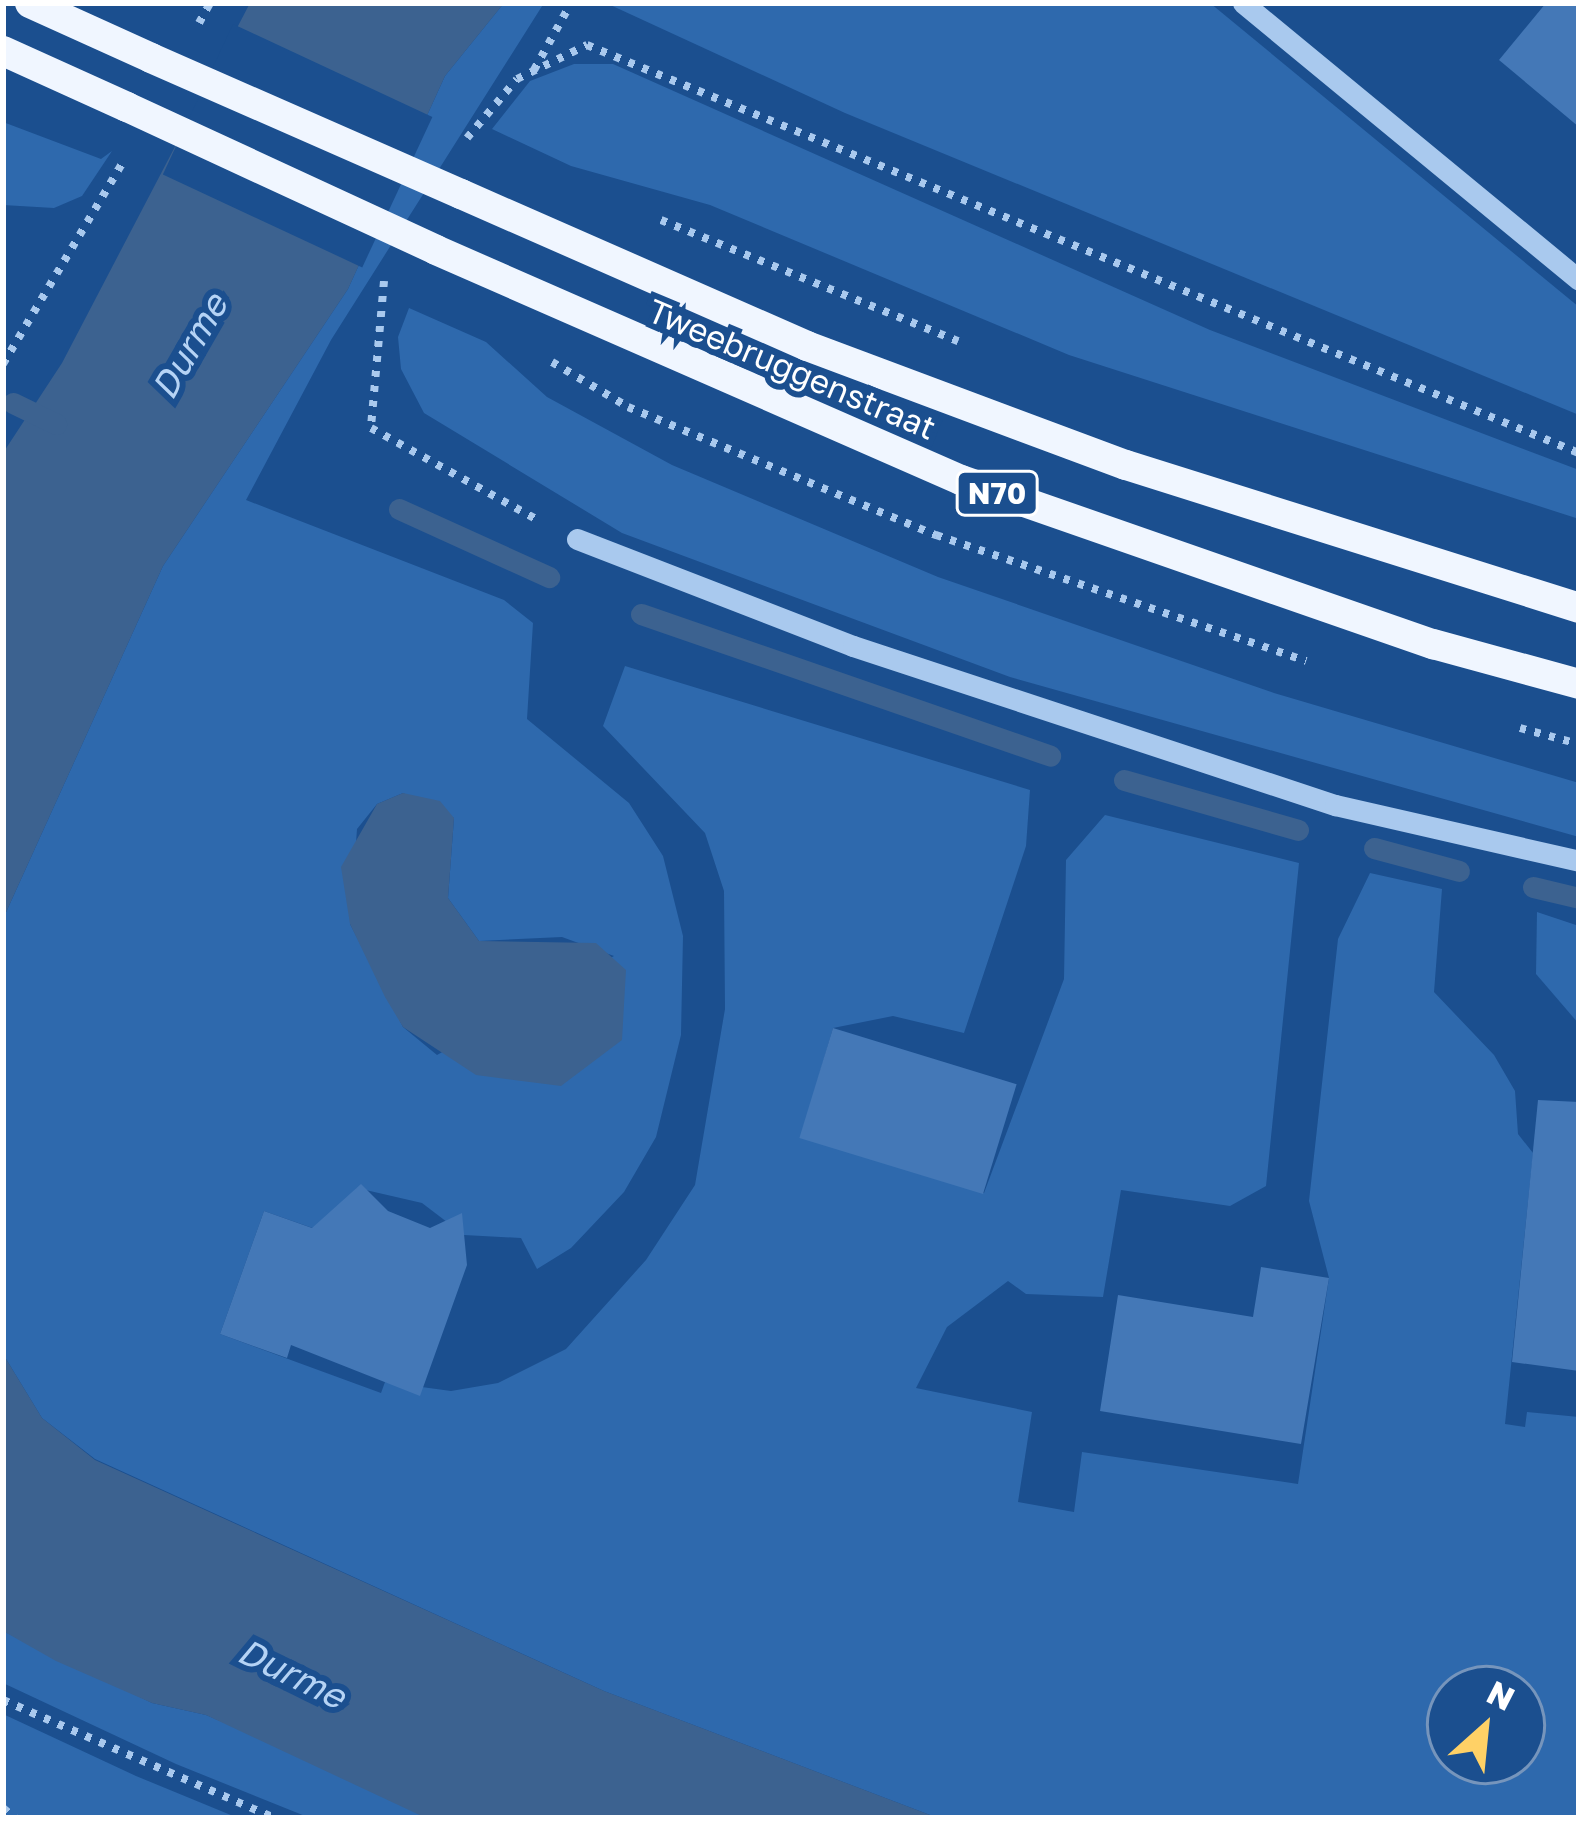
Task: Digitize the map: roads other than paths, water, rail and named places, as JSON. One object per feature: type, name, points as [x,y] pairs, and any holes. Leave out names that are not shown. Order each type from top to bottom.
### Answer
[{"type":"main road","name":"Tweebruggenstraat","points":[[31,3],[807,346],[1126,465],[1579,608]]},
{"type":"main road","name":"Tweebruggenstraat","points":[[3,51],[436,250],[961,480],[1433,644],[1579,684]]},
{"type":"street","points":[[1244,3],[1579,280]]},
{"type":"street","points":[[577,539],[853,646],[1335,805],[1579,861]]},
{"type":"water","name":"Durme","points":[[250,3],[504,3],[445,76],[348,289],[163,566],[3,919],[3,453],[62,363]]},
{"type":"water","points":[[403,793],[440,801],[454,818],[448,898],[479,941],[596,943],[626,970],[622,1040],[561,1086],[476,1075],[403,1027],[385,997],[350,924],[341,867],[377,804]]},
{"type":"water","name":"Durme","points":[[3,1354],[42,1418],[95,1460],[604,1691],[938,1818],[426,1818],[206,1715],[152,1703],[56,1661],[3,1631]]},
{"type":"waterway","points":[[13,403],[56,424]]},
{"type":"waterway","points":[[399,509],[549,577]]},
{"type":"waterway","points":[[641,614],[1050,756]]},
{"type":"waterway","points":[[1124,780],[1298,830]]},
{"type":"waterway","points":[[1374,848],[1459,871]]},
{"type":"waterway","points":[[1533,887],[1579,898]]}]
